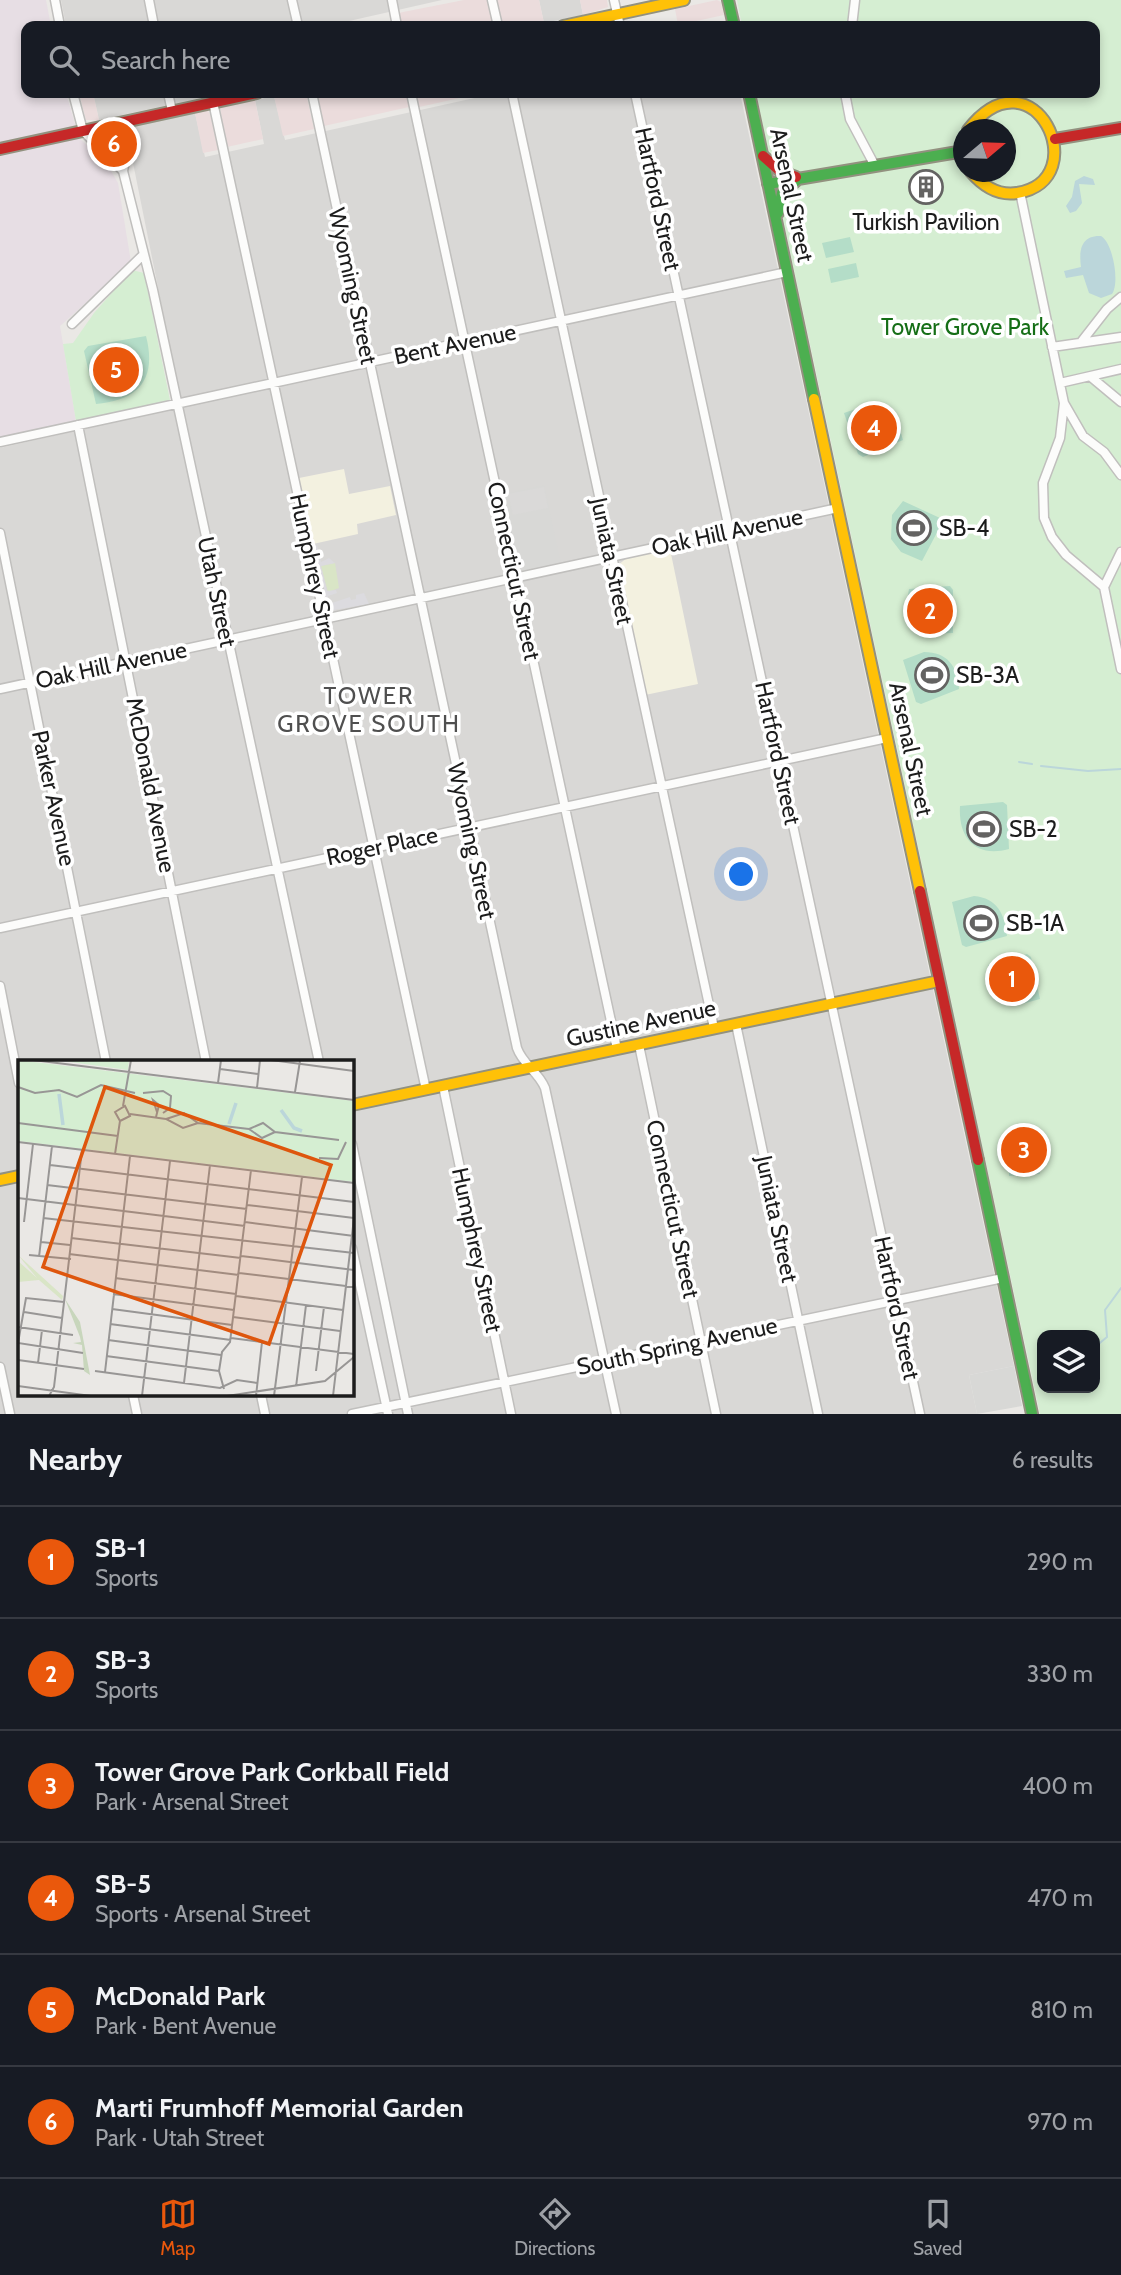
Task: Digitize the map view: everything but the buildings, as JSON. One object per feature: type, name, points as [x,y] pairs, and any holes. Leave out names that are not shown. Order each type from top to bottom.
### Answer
[{"type":"street","points":[[55,0],[59,21]]},
{"type":"street","points":[[149,0],[153,21]]},
{"type":"street","points":[[292,0],[297,21]]},
{"type":"street","points":[[392,0],[396,21]]},
{"type":"street","points":[[492,0],[497,21]]},
{"type":"street","points":[[614,0],[619,20],[684,0]]},
{"type":"street","points":[[728,0],[733,21]]},
{"type":"street","points":[[853,21],[855,0]]},
{"type":"street","points":[[74,98],[83,131],[123,171]]},
{"type":"street","points":[[169,98],[172,111]]},
{"type":"street","points":[[0,149],[233,98]]},
{"type":"street","name":"Wyoming Street","points":[[313,98],[517,1048],[522,1061],[531,1067],[545,1088],[616,1414]]},
{"type":"street","name":"Connecticut Street","points":[[412,98],[617,1049]]},
{"type":"street","name":"Juniata Street","points":[[513,98],[714,1028]]},
{"type":"street","name":"Hartford Street","points":[[636,98],[920,1414]]},
{"type":"street","name":"Arsenal Street","points":[[749,98],[1032,1414]]},
{"type":"street","points":[[846,98],[850,119],[875,166]]},
{"type":"street","name":"Humphrey Street","points":[[214,102],[426,1090]]},
{"type":"street","points":[[975,119],[989,107],[1016,102],[1041,115],[1055,139],[1054,158],[1048,172],[1036,185],[1020,192],[993,190],[983,182]]},
{"type":"street","name":"Utah Street","points":[[120,123],[126,156],[123,171],[142,256],[152,284],[319,1060]]},
{"type":"street","points":[[1055,139],[1121,128]]},
{"type":"street","points":[[768,184],[953,153]]},
{"type":"street","points":[[762,156],[785,173],[802,177]]},
{"type":"street","points":[[777,226],[780,196],[789,185],[802,177]]},
{"type":"street","points":[[1020,192],[1065,403],[1083,436],[1104,452],[1121,475]]},
{"type":"street","points":[[72,324],[142,256]]},
{"type":"street","name":"Bent Avenue","points":[[0,442],[787,272]]},
{"type":"street","points":[[1082,341],[1107,309],[1121,297]]},
{"type":"street","points":[[1052,347],[1121,337]]},
{"type":"street","points":[[1060,383],[1121,369]]},
{"type":"street","points":[[1091,377],[1121,402]]},
{"type":"street","points":[[1065,403],[1059,443],[1043,483],[1044,518],[1052,537],[1066,555],[1104,587]]},
{"type":"street","name":"McDonald Avenue","points":[[78,425],[206,1060]]},
{"type":"street","points":[[1059,443],[1071,436],[1083,436]]},
{"type":"street","name":"Oak Hill Avenue","points":[[0,689],[838,508]]},
{"type":"street","name":"Parker Avenue","points":[[0,533],[106,1060]]},
{"type":"street","points":[[1121,552],[1104,587],[1121,669]]},
{"type":"street","name":"Roger Place","points":[[0,928],[887,738]]},
{"type":"street","name":"Gustine Avenue","points":[[354,1105],[939,981]]},
{"type":"street","points":[[0,986],[18,1078]]},
{"type":"street","name":"Juniata Street","points":[[736,1024],[818,1414]]},
{"type":"street","name":"Connecticut Street","points":[[639,1045],[716,1414]]},
{"type":"street","name":"Humphrey Street","points":[[443,1086],[511,1414]]},
{"type":"street","points":[[354,1154],[408,1414]]},
{"type":"street","points":[[0,1180],[18,1176]]},
{"type":"street","points":[[354,1257],[387,1410]]},
{"type":"street","name":"South Spring Avenue","points":[[352,1414],[387,1410],[405,1403],[1003,1278]]},
{"type":"street","points":[[0,1370],[10,1414]]},
{"type":"street","points":[[133,1396],[137,1414]]},
{"type":"street","points":[[261,1396],[265,1414]]},
{"type":"shaded area","points":[[0,0],[46,0],[50,21],[21,21],[21,98],[67,98],[79,138],[107,164],[118,183],[131,262],[60,326],[76,421],[0,438]]},
{"type":"shaded area","points":[[61,0],[442,0],[349,21],[65,21]]},
{"type":"shaded area","points":[[464,0],[487,0],[492,21],[400,21],[398,13]]},
{"type":"shaded area","points":[[496,0],[539,0],[544,21],[500,21]]},
{"type":"shaded area","points":[[539,0],[580,0],[583,15],[544,21]]},
{"type":"shaded area","points":[[580,0],[607,0],[608,7],[583,15]]},
{"type":"shaded area","points":[[717,0],[721,2],[724,15],[696,21],[677,21],[675,9]]},
{"type":"shaded area","points":[[80,98],[94,98],[99,120],[86,120]]},
{"type":"shaded area","points":[[94,98],[201,98],[99,120]]},
{"type":"shaded area","points":[[274,98],[285,140],[474,98],[741,98],[1014,1366],[969,1375],[977,1414],[0,1414],[0,448],[182,407],[126,128],[195,113],[205,157],[264,144],[255,100]]},
{"type":"shaded area","points":[[274,98],[307,98],[314,129],[283,136]]},
{"type":"shaded area","points":[[318,98],[407,98],[409,107],[324,126]]},
{"type":"shaded area","points":[[417,98],[460,98],[419,107]]},
{"type":"shaded area","points":[[255,100],[263,139],[227,147],[220,108]]},
{"type":"shaded area","points":[[207,110],[218,150],[203,153],[195,113]]},
{"type":"shaded area","points":[[344,469],[349,494],[390,486],[396,515],[357,524],[358,534],[313,544],[299,478]]},
{"type":"shaded area","points":[[544,485],[561,563],[519,571],[503,494]]},
{"type":"shaded area","points":[[544,487],[548,508],[513,515],[508,494]]},
{"type":"shaded area","points":[[317,545],[321,562],[329,558],[335,563],[321,566],[327,591],[336,590],[337,593],[328,596],[329,604],[350,597],[351,600],[356,599],[356,595],[364,593],[369,604],[328,611],[314,550]]},
{"type":"shaded area","points":[[670,549],[698,684],[645,695],[618,565],[627,558]]},
{"type":"shaded area","points":[[1014,1366],[1022,1406],[977,1414],[969,1375]]},
{"type":"green space","name":"Tower Grove Park","points":[[737,0],[1121,0],[1121,1414],[1040,1414],[757,98],[1100,98],[1100,21],[741,21]]},
{"type":"green space","points":[[850,237],[854,252],[826,258],[822,243]]},
{"type":"green space","points":[[856,263],[859,277],[831,283],[828,269]]},
{"type":"green space","points":[[132,270],[144,273],[170,400],[76,421],[63,344],[73,343],[94,313]]},
{"type":"green space","points":[[146,336],[149,364],[141,385],[124,398],[96,404],[84,351],[88,346]]},
{"type":"green space","points":[[867,405],[882,408],[892,415],[903,440],[863,457],[858,454],[844,413]]},
{"type":"green space","name":"SB-4","points":[[903,501],[940,518],[942,523],[922,561],[901,552],[891,539],[892,515]]},
{"type":"green space","points":[[335,563],[339,588],[328,592],[321,566]]},
{"type":"green space","points":[[950,586],[953,590],[953,633],[930,634],[916,628],[906,606],[909,589]]},
{"type":"green space","name":"SB-3A","points":[[924,652],[939,655],[950,662],[954,667],[959,689],[921,704],[916,702],[903,660]]},
{"type":"green space","name":"SB-2","points":[[1003,802],[1007,805],[1009,849],[987,851],[978,848],[971,843],[962,828],[960,806]]},
{"type":"green space","name":"SB-1A","points":[[974,896],[994,904],[1002,914],[1007,936],[966,947],[962,945],[952,902]]},
{"type":"green space","points":[[1027,954],[1031,957],[1040,999],[1018,1005],[1002,1002],[989,983],[988,965]]},
{"type":"green space","points":[[1033,1136],[1040,1174],[1009,1176],[1009,1172],[1037,1162],[1007,1163],[1006,1159],[1035,1149],[1004,1150],[1004,1146]]},
{"type":"water","points":[[1084,176],[1093,179],[1095,185],[1079,184],[1082,203],[1076,211],[1070,213],[1066,206],[1072,197],[1075,181]]},
{"type":"water","points":[[1101,236],[1112,255],[1115,281],[1112,294],[1101,298],[1089,293],[1083,275],[1066,278],[1064,271],[1081,267],[1080,256],[1085,241]]},
{"type":"waterway","points":[[1019,762],[1032,764]]},
{"type":"waterway","points":[[1041,766],[1088,771],[1121,769]]},
{"type":"waterway","points":[[1100,1343],[1107,1337],[1105,1310],[1121,1288]]},
{"type":"traffic: fast","points":[[728,0],[733,21]]},
{"type":"traffic: fast","points":[[750,98],[814,399]]},
{"type":"traffic: fast","points":[[768,184],[953,153]]},
{"type":"traffic: fast","points":[[778,213],[782,193],[797,180]]},
{"type":"traffic: fast","points":[[978,1160],[1032,1414]]},
{"type":"traffic: slow","points":[[586,21],[684,0]]},
{"type":"traffic: slow","points":[[980,119],[992,108],[1014,103],[1033,110],[1047,125],[1054,145],[1052,166],[1041,183],[1010,194],[991,189],[981,182]]},
{"type":"traffic: slow","points":[[814,399],[920,891]]},
{"type":"traffic: slow","points":[[354,1105],[939,981]]},
{"type":"traffic: slow","points":[[0,1180],[18,1176]]},
{"type":"traffic: jam","points":[[0,149],[234,98]]},
{"type":"traffic: jam","points":[[1055,139],[1121,128]]},
{"type":"traffic: jam","points":[[763,156],[780,171],[796,177]]},
{"type":"traffic: jam","points":[[920,891],[978,1160]]},
{"type":"place","name":"Marti Frumhoff Memorial Garden","points":[[114,144]]},
{"type":"place","name":"Turkish Pavilion","points":[[926,187]]},
{"type":"place","name":"McDonald Park","points":[[116,370]]},
{"type":"place","name":"SB-5","points":[[874,428]]},
{"type":"place","name":"SB-4","points":[[914,528]]},
{"type":"place","name":"SB-3","points":[[930,611]]},
{"type":"place","name":"SB-3A","points":[[932,675]]},
{"type":"place","name":"SB-2","points":[[984,829]]},
{"type":"place","name":"SB-1A","points":[[981,923]]},
{"type":"place","name":"SB-1","points":[[1012,979]]},
{"type":"place","name":"Tower Grove Park Corkball Field","points":[[1024,1150]]},
{"type":"district","name":"TOWER GROVE SOUTH","points":[[369,710]]}]
